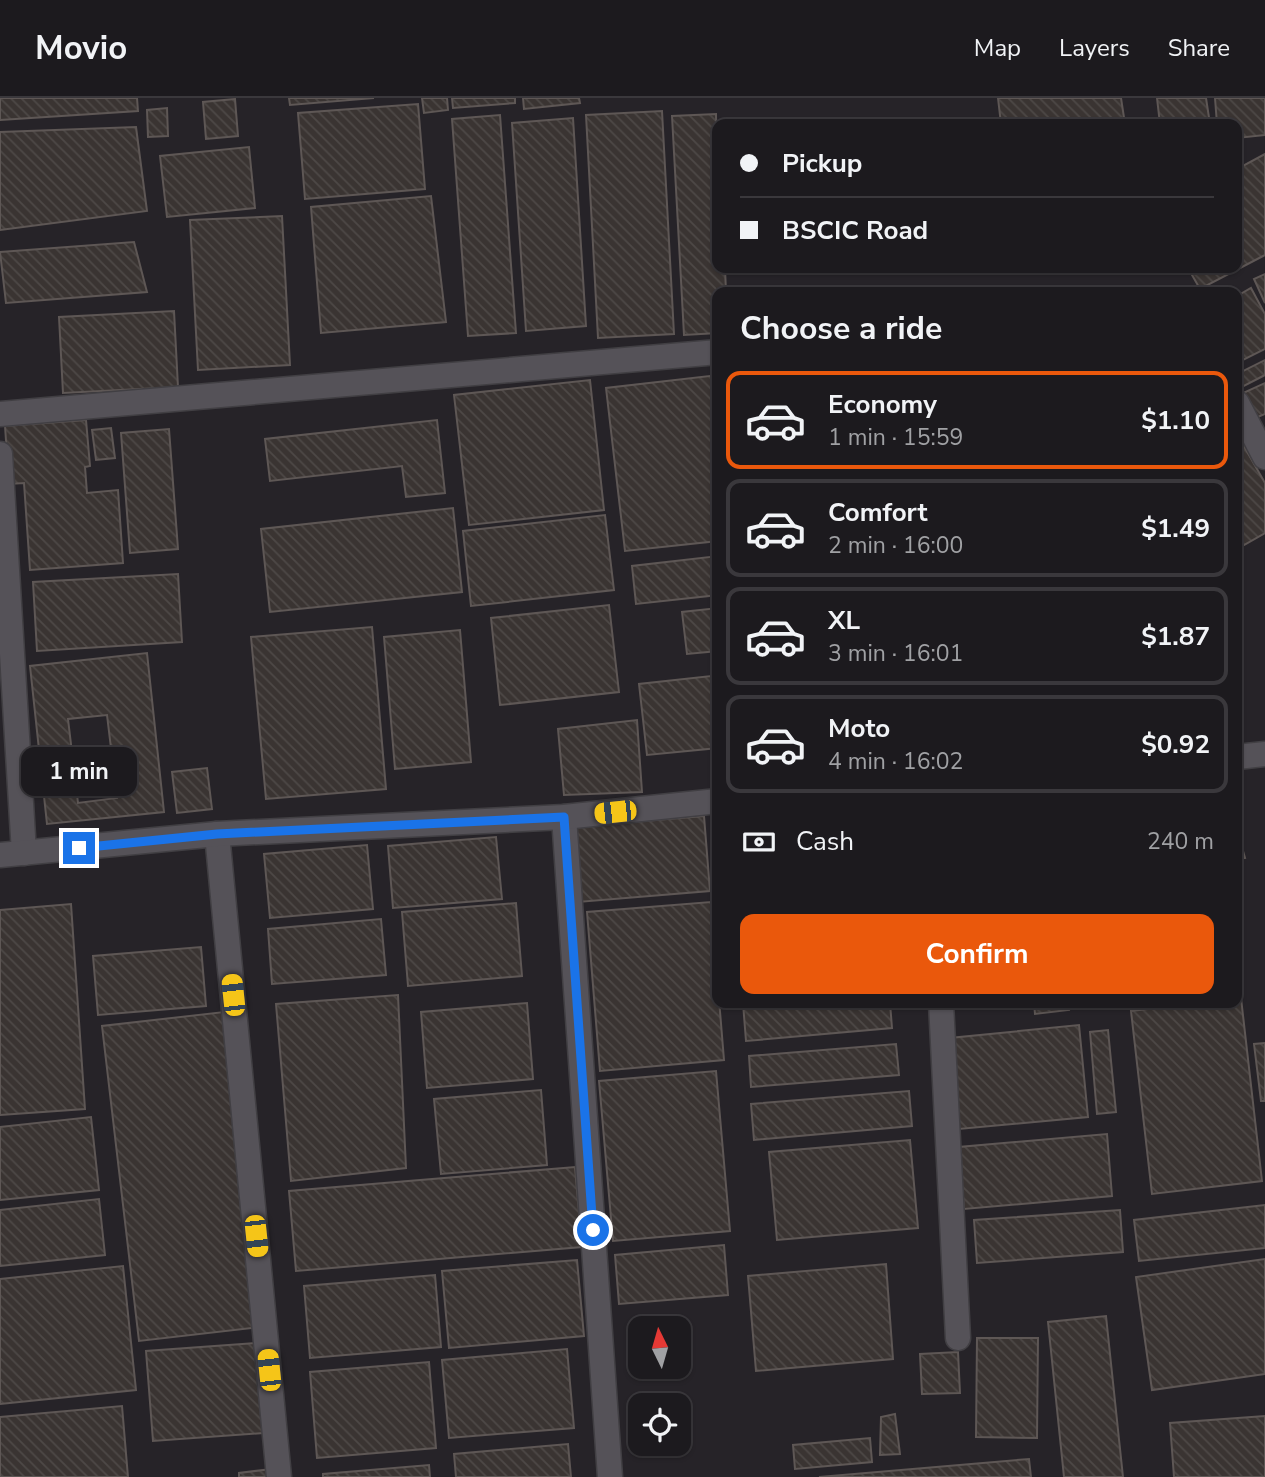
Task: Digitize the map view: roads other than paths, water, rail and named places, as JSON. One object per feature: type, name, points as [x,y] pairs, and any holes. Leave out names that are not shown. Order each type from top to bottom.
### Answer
[{"type":"street","points":[[0,414],[712,353]]},
{"type":"street","points":[[1242,413],[1265,457]]},
{"type":"street","points":[[0,454],[12,854],[217,834],[564,817],[712,802]]},
{"type":"street","points":[[1242,756],[1265,754]]},
{"type":"street","points":[[564,817],[610,1477]]},
{"type":"street","points":[[217,834],[279,1477]]},
{"type":"street","points":[[941,1008],[958,1338]]}]
